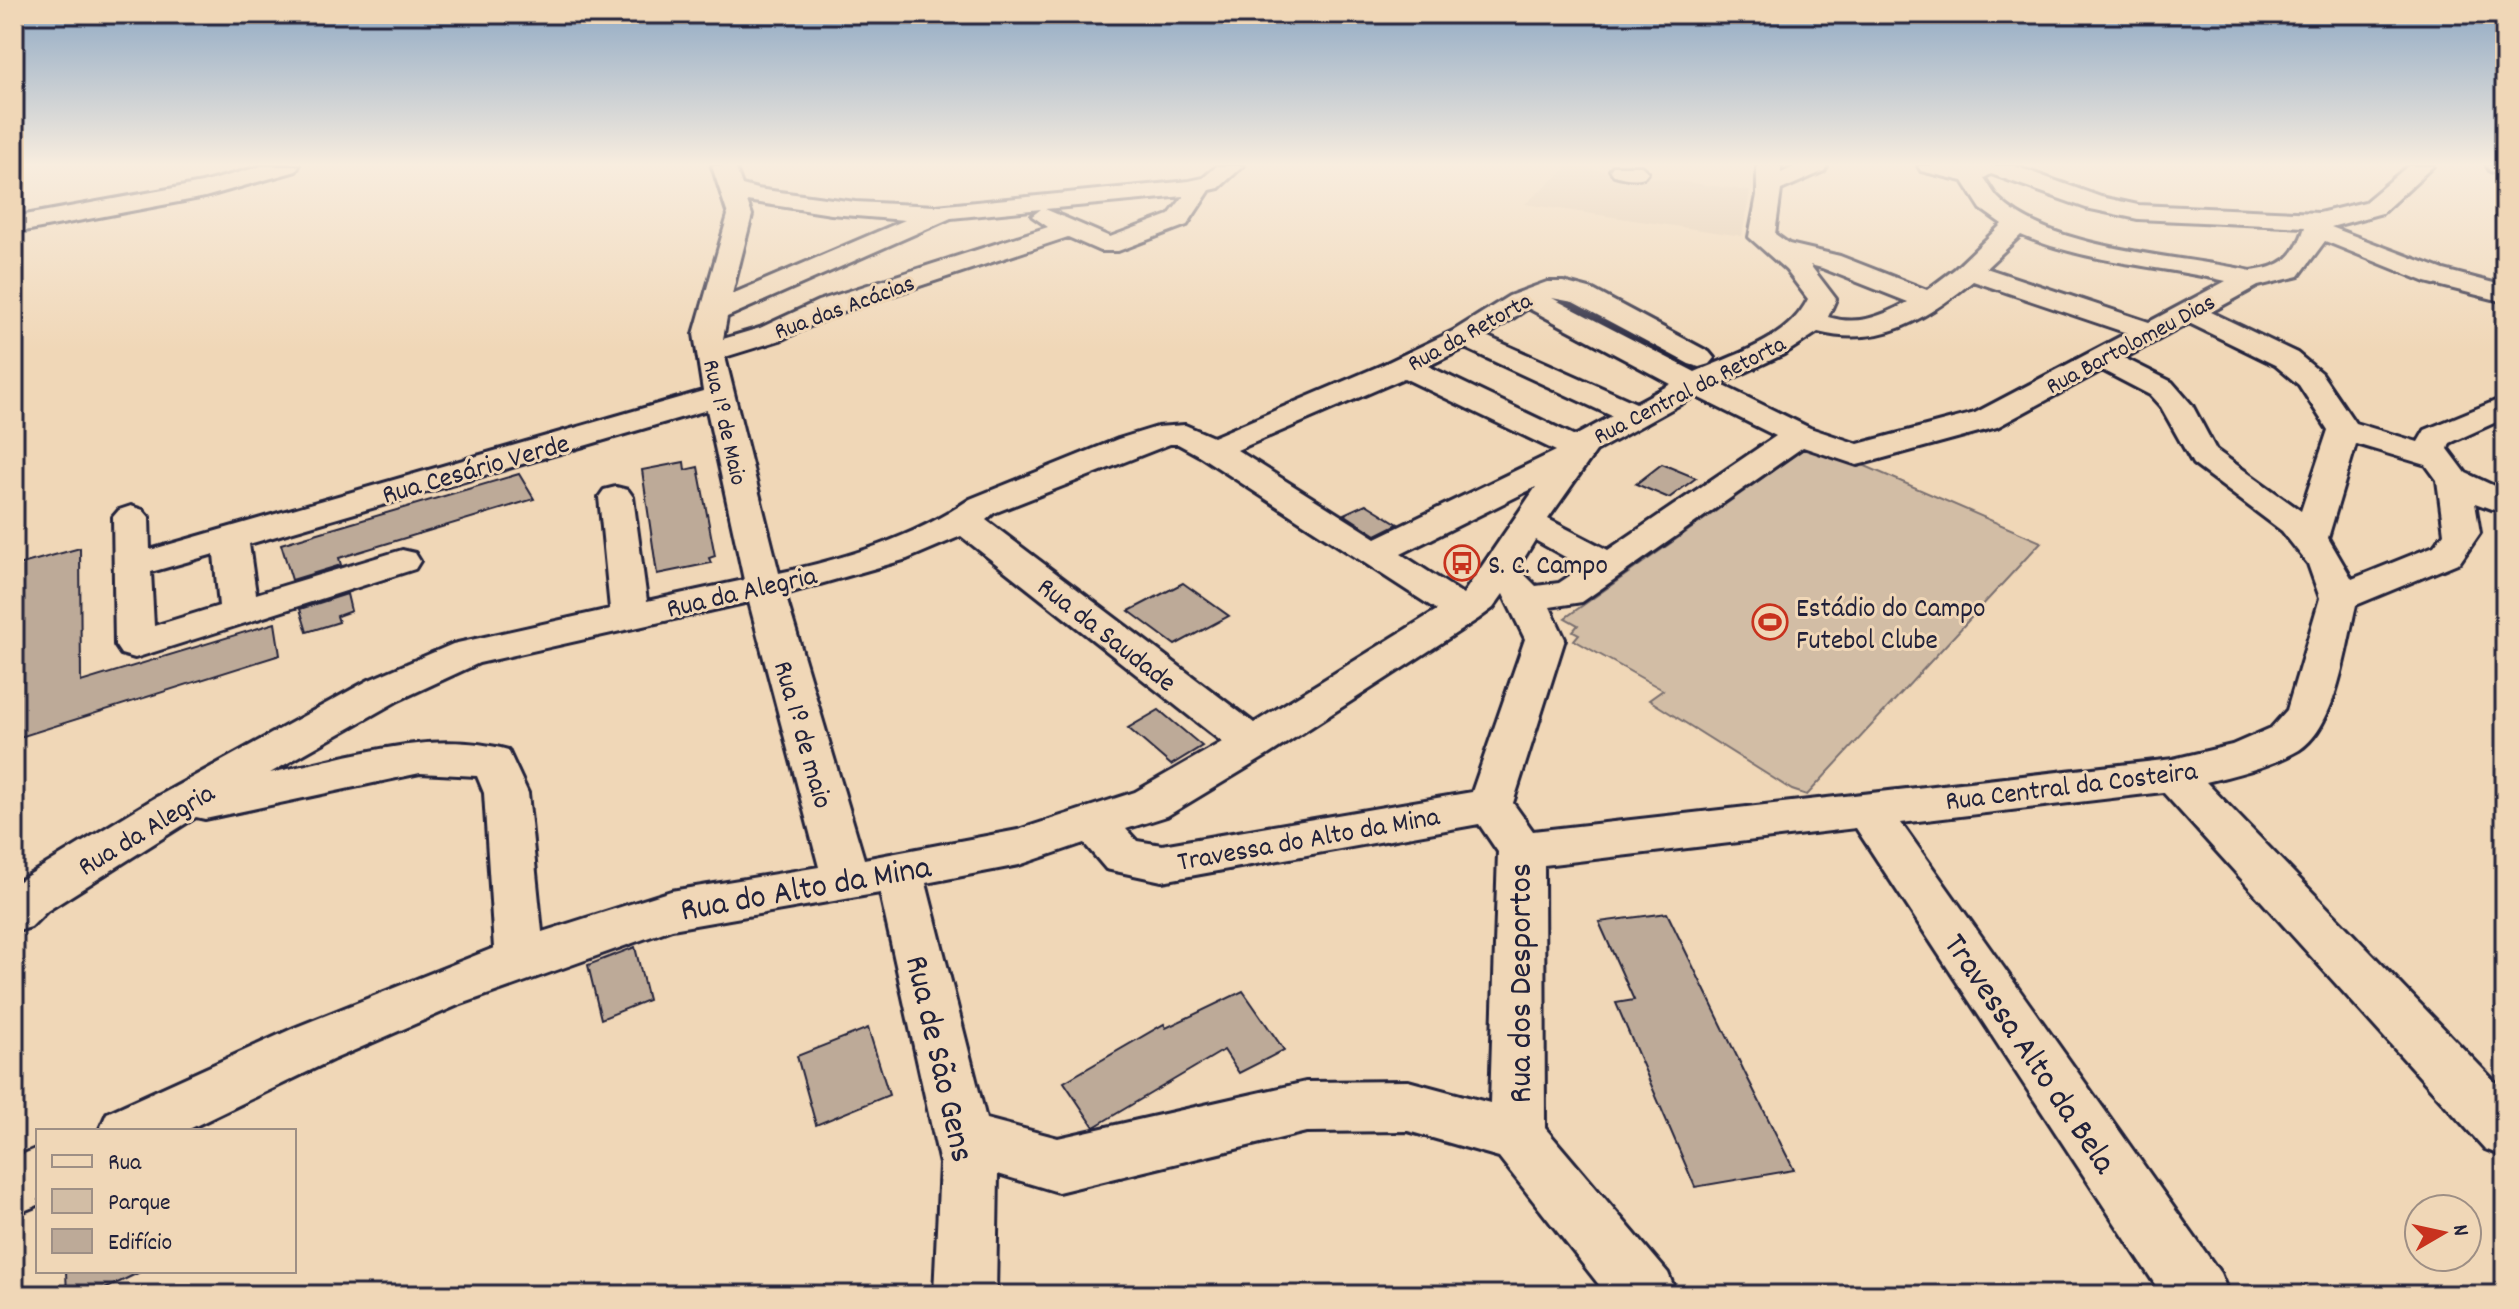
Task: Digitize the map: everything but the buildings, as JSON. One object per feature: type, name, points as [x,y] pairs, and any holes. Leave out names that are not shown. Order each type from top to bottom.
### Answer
[{"type":"street","name":"Rua 1º de Maio","points":[[737,227],[708,334],[709,352],[764,587]]},
{"type":"street","points":[[713,313],[909,227]]},
{"type":"street","points":[[1070,228],[1109,246],[1159,227]]},
{"type":"street","name":"Rua Central da Retorta","points":[[1464,611],[1513,585],[1528,522],[1584,444],[1708,378],[1774,348],[1812,321],[1822,299],[1806,274],[1784,251],[1762,237],[1763,227]]},
{"type":"street","points":[[1812,321],[1839,329],[1863,330],[1881,325],[1928,300],[1968,271],[2010,229],[2016,227]]},
{"type":"street","points":[[2023,227],[2061,242],[2225,271],[2251,279]]},
{"type":"street","name":"Rua Bartolomeu Dias","points":[[1799,435],[1857,455],[1986,420],[2251,279],[2276,276],[2290,270],[2318,227]]},
{"type":"street","points":[[2323,227],[2435,276],[2505,294]]},
{"type":"street","name":"Rua das Acácias","points":[[709,352],[770,334],[828,307],[1070,228]]},
{"type":"street","points":[[1784,251],[1831,262],[1928,300]]},
{"type":"street","points":[[1968,271],[2151,332]]},
{"type":"street","name":"Rua da Retorta","points":[[1212,449],[1357,390],[1465,337],[1485,320],[1529,297],[1551,289],[1575,293],[1636,322],[1708,378],[1799,435]]},
{"type":"street","points":[[2191,313],[2286,359],[2310,379],[2344,430],[2446,469],[2505,504]]},
{"type":"street","points":[[1465,337],[1637,415]]},
{"type":"street","points":[[2098,358],[2160,386],[2176,404],[2193,444],[2213,465],[2275,505],[2310,538],[2335,575],[2339,598],[2447,554],[2462,533],[2446,469],[2431,449],[2436,437],[2458,430],[2505,406]]},
{"type":"street","points":[[1404,366],[1577,453]]},
{"type":"street","name":"Rua Cesário Verde","points":[[133,566],[720,396]]},
{"type":"street","points":[[2310,538],[2344,430]]},
{"type":"street","name":"Rua da Alegria","points":[[14,913],[30,898],[169,811],[384,690],[467,653],[764,587],[861,561],[966,519],[982,506],[1168,434],[1185,435],[1212,449],[1464,611]]},
{"type":"street","points":[[1513,585],[1569,594],[1799,435]]},
{"type":"street","name":"Rua Central da Retorta","points":[[1375,553],[1577,453]]},
{"type":"street","points":[[616,497],[630,615]]},
{"type":"street","points":[[131,517],[135,645],[402,561]]},
{"type":"street","name":"Rua da Saudade","points":[[966,519],[977,532],[1253,744]]},
{"type":"street","points":[[1528,522],[1607,565]]},
{"type":"street","points":[[230,538],[239,612]]},
{"type":"street","points":[[1490,805],[1545,639],[1513,585]]},
{"type":"street","name":"Rua 1º de maio","points":[[764,587],[847,881]]},
{"type":"street","name":"Rua Central da Costeira","points":[[1521,850],[2173,775],[2244,757],[2286,738],[2307,715],[2339,598]]},
{"type":"street","name":"Rua do Alto da Mina","points":[[131,1129],[313,1044],[520,960],[671,910],[847,881],[1019,847],[1151,804],[1253,744],[1464,611]]},
{"type":"street","points":[[169,811],[420,758],[493,761],[506,793],[520,960]]},
{"type":"street","points":[[2173,775],[2505,1131]]},
{"type":"street","name":"Travessa do Alto da Mina","points":[[1093,823],[1123,856],[1162,863],[1490,805]]},
{"type":"street","name":"Rua dos Desportos","points":[[1490,805],[1521,850],[1517,1136],[1646,1295]]},
{"type":"street","name":"Travessa Alto da Bela","points":[[1867,809],[2198,1295]]},
{"type":"street","name":"Rua de São Gens","points":[[899,870],[969,1164],[965,1295]]},
{"type":"street","points":[[962,1138],[1058,1165],[1306,1107],[1350,1106],[1408,1106],[1517,1136]]},
{"type":"street","points":[[14,1187],[36,1176]]},
{"type":"shaded area","points":[[1682,227],[1744,227],[1742,236]]},
{"type":"green space","name":"Estádio do Campo Futebol Clube","points":[[1812,443],[2041,542],[1807,795],[1792,790],[1649,700],[1663,690],[1574,640],[1579,634],[1573,631],[1578,625],[1565,618]]},
{"type":"place","name":"S. C. Campo","points":[[1462,563]]},
{"type":"place","name":"Estádio do Campo Futebol Clube","points":[[1770,622]]}]
